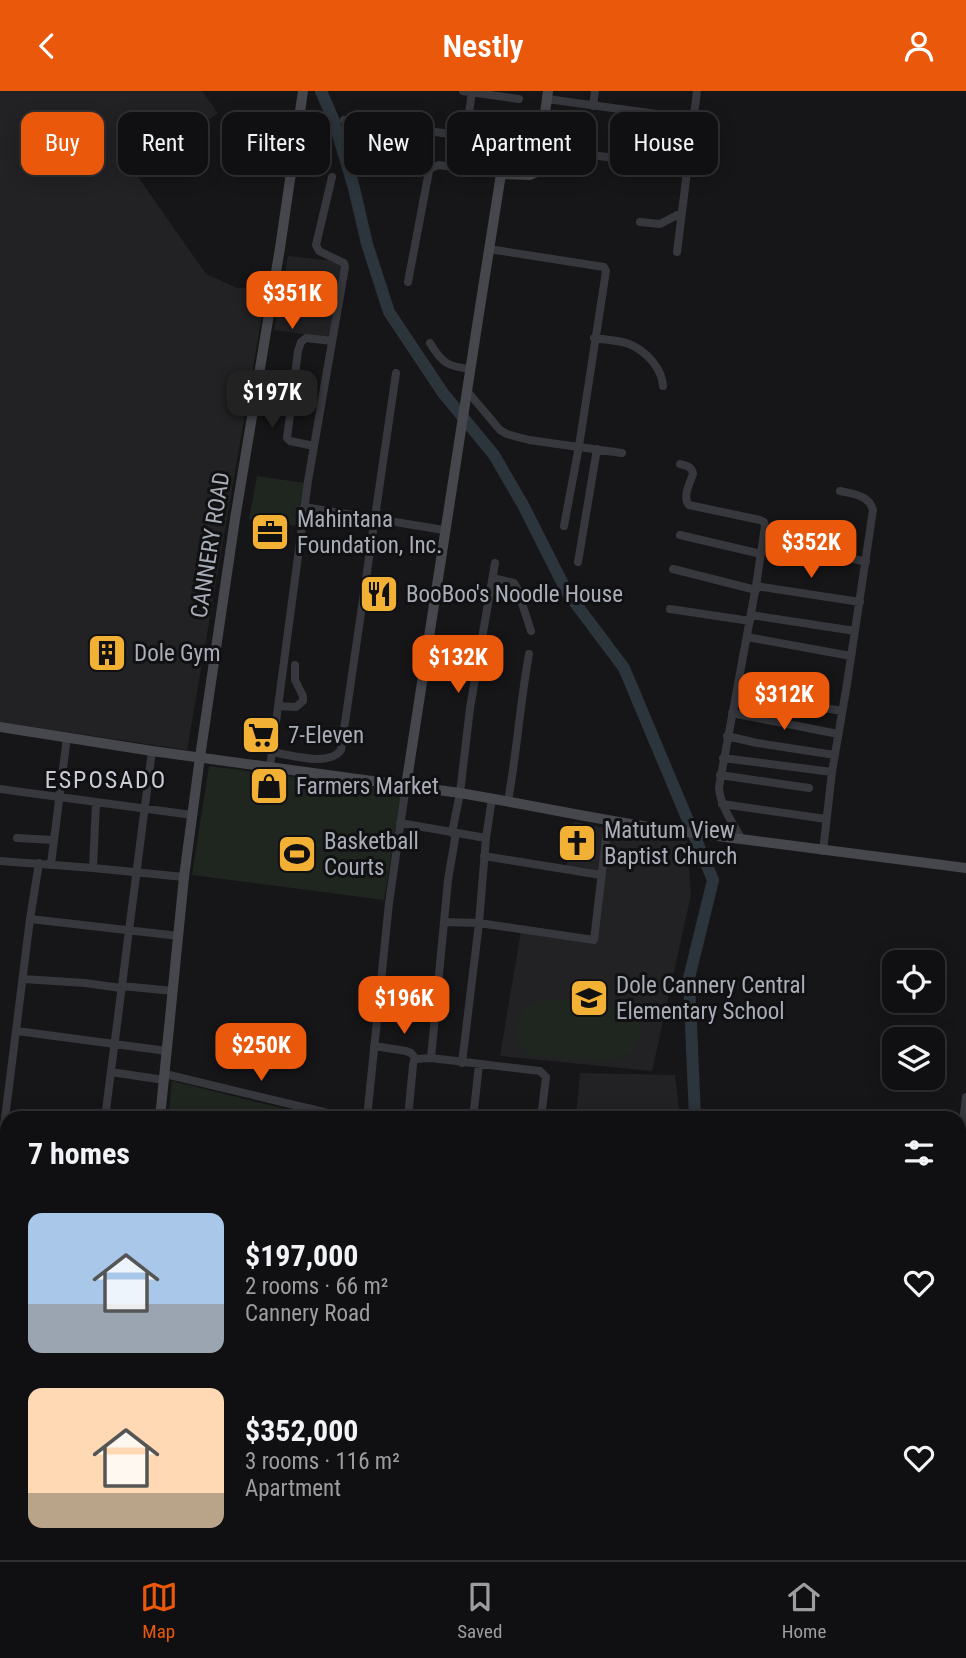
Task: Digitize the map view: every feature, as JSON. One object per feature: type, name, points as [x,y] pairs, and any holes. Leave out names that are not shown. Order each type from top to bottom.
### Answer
[{"type":"street","name":"CANNERY ROAD","points":[[161,1111],[184,877],[200,757],[303,91]]},
{"type":"street","points":[[593,106],[595,91]]},
{"type":"street","points":[[694,112],[697,91]]},
{"type":"street","points":[[467,112],[467,92],[519,99]]},
{"type":"street","points":[[548,95],[593,106],[639,112]]},
{"type":"street","points":[[408,282],[429,171],[431,167],[447,166]]},
{"type":"street","points":[[367,1111],[400,823],[501,175]]},
{"type":"street","points":[[677,252],[686,175]]},
{"type":"street","points":[[270,767],[304,507],[345,264],[319,251],[316,245],[332,177]]},
{"type":"street","points":[[640,222],[660,224],[681,213]]},
{"type":"street","points":[[489,249],[605,268],[579,446],[564,526]]},
{"type":"street","points":[[314,446],[287,438],[298,351],[301,342],[308,337],[332,341]]},
{"type":"street","points":[[594,338],[630,344],[642,351],[661,373],[663,386]]},
{"type":"street","points":[[430,343],[446,364],[471,369]]},
{"type":"street","points":[[272,752],[320,759],[335,757],[341,750],[396,373]]},
{"type":"street","points":[[467,391],[507,434],[529,440],[622,453]]},
{"type":"street","points":[[578,562],[597,449]]},
{"type":"street","points":[[680,464],[693,470],[686,497],[690,505],[760,520],[765,526],[756,588],[720,775],[719,795],[722,804],[742,839]]},
{"type":"street","points":[[823,851],[832,772],[872,522],[872,504],[868,499],[840,491]]},
{"type":"street","points":[[304,507],[444,530]]},
{"type":"street","points":[[680,535],[761,554]]},
{"type":"street","points":[[764,536],[866,562]]},
{"type":"street","points":[[430,1058],[448,880],[470,708],[495,563]]},
{"type":"street","points":[[673,569],[756,588],[860,602]]},
{"type":"street","points":[[493,578],[514,583],[531,631]]},
{"type":"street","points":[[670,608],[855,631]]},
{"type":"street","points":[[747,637],[851,656]]},
{"type":"street","points":[[508,801],[528,654]]},
{"type":"street","points":[[278,706],[296,707],[303,701],[295,680],[295,665]]},
{"type":"street","points":[[764,701],[772,699],[842,711]]},
{"type":"street","points":[[732,713],[838,734]]},
{"type":"street","points":[[0,727],[152,751],[460,793],[608,821],[966,868]]},
{"type":"street","points":[[727,736],[835,755]]},
{"type":"street","points":[[51,865],[67,737]]},
{"type":"street","points":[[106,1111],[152,751]]},
{"type":"street","points":[[723,758],[832,772]]},
{"type":"street","points":[[720,775],[809,787]]},
{"type":"street","points":[[0,789],[192,815]]},
{"type":"street","points":[[462,1063],[492,798]]},
{"type":"street","points":[[93,868],[96,802]]},
{"type":"street","points":[[722,804],[826,819]]},
{"type":"street","points":[[444,922],[479,923],[594,940],[608,821]]},
{"type":"street","points":[[400,823],[486,838]]},
{"type":"street","points":[[17,838],[53,840]]},
{"type":"street","points":[[484,856],[601,875]]},
{"type":"street","points":[[0,861],[184,877]]},
{"type":"street","points":[[6,1111],[39,863]]},
{"type":"street","points":[[30,919],[179,936]]},
{"type":"street","points":[[23,979],[173,991]]},
{"type":"street","points":[[17,1031],[167,1051]]},
{"type":"street","points":[[374,1046],[407,1051],[416,1059]]},
{"type":"street","points":[[416,1059],[430,1058],[540,1071],[546,1077],[542,1111]]},
{"type":"street","points":[[409,1111],[413,1065],[416,1059]]},
{"type":"street","points":[[474,1111],[479,1065]]},
{"type":"street","points":[[111,1072],[165,1077],[318,1111]]},
{"type":"street","points":[[0,1151],[0,1158]]},
{"type":"shaded area","points":[[0,91],[202,91],[218,113],[208,120],[208,112],[118,112],[118,175],[137,175],[206,274],[237,288],[267,287],[187,750],[0,722]]},
{"type":"shaded area","points":[[288,256],[343,262],[330,338],[274,330]]},
{"type":"shaded area","points":[[257,476],[305,483],[297,526],[249,519]]},
{"type":"shaded area","points":[[209,766],[402,791],[384,900],[192,875]]},
{"type":"shaded area","points":[[574,822],[605,828],[600,873],[566,867]]},
{"type":"shaded area","name":"Dole Cannery Central Elementary School","points":[[611,825],[687,838],[691,895],[652,1071],[500,1056],[522,925],[595,941]]},
{"type":"shaded area","points":[[549,999],[629,1008],[639,1022],[637,1043],[625,1056],[608,1060],[534,1056],[528,1053],[517,1043],[518,1020],[529,1004]]},
{"type":"shaded area","points":[[580,1073],[675,1075],[679,1111],[577,1111]]},
{"type":"shaded area","points":[[172,1081],[293,1111],[169,1111]]},
{"type":"waterway","points":[[321,91],[334,121],[367,244],[389,312],[443,393],[494,455],[567,592],[624,668],[713,880],[689,978],[695,1111]]},
{"type":"place","name":"Mahintana Foundation, Inc.","points":[[270,532]]},
{"type":"place","name":"BooBoo's Noodle House","points":[[379,594]]},
{"type":"place","name":"Dole Gym","points":[[107,653]]},
{"type":"place","name":"7-Eleven","points":[[261,735]]},
{"type":"place","name":"Farmers Market","points":[[269,786]]},
{"type":"place","name":"Matutum View Baptist Church","points":[[577,843]]},
{"type":"place","name":"Basketball Courts","points":[[297,854]]},
{"type":"place","name":"Dole Cannery Central Elementary School","points":[[589,998]]},
{"type":"district","name":"ESPOSADO","points":[[106,780]]}]
